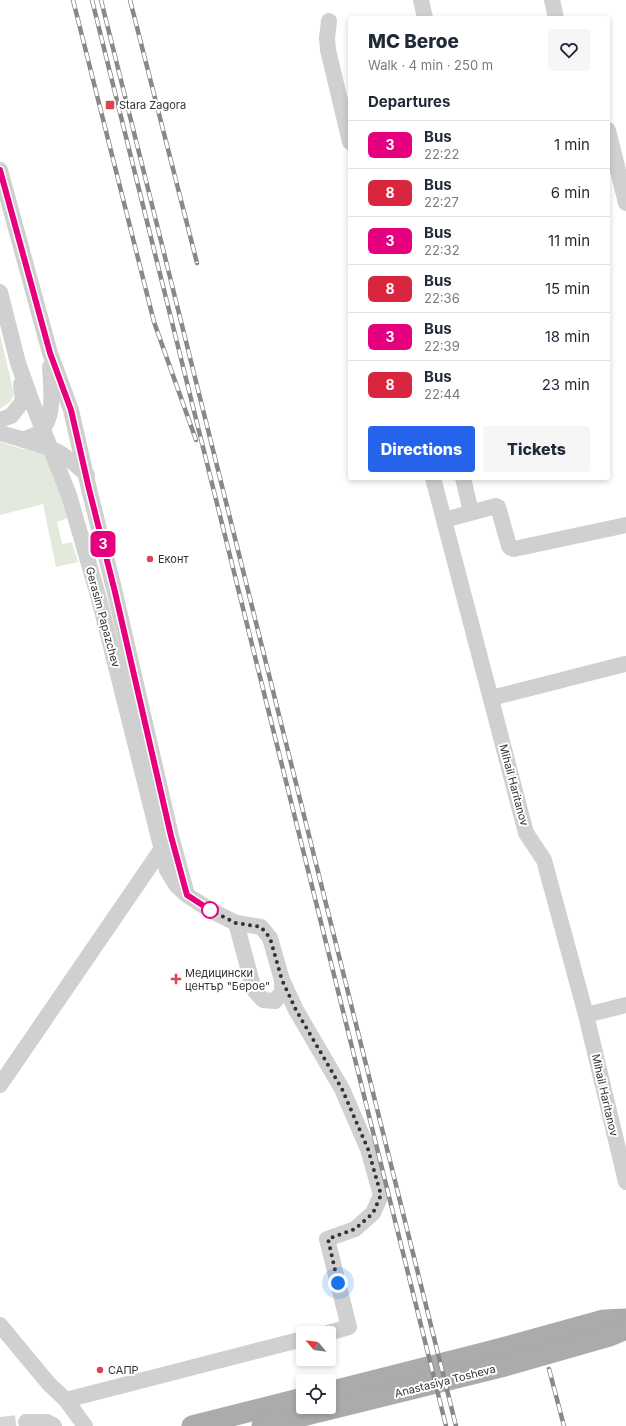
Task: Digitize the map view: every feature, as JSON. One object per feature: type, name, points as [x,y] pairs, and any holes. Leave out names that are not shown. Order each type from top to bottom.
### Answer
[{"type":"main road","name":"Anastasiya Tosheva","points":[[336,1390],[483,1353],[604,1320],[626,1319]]},
{"type":"main road","name":"Anastasiya Tosheva","points":[[262,1426],[505,1366],[610,1336],[626,1329]]},
{"type":"main road","points":[[192,1426],[296,1400]]},
{"type":"street","points":[[421,0],[425,16]]},
{"type":"street","points":[[552,0],[556,16]]},
{"type":"street","points":[[329,21],[328,50],[348,134]]},
{"type":"street","points":[[610,138],[626,202]]},
{"type":"street","name":"Gerasim Papazchev","points":[[0,170],[50,353],[71,410],[115,592],[167,842]]},
{"type":"street","name":"Gerasim Papazchev","points":[[0,292],[18,363],[69,495],[167,842],[187,895],[210,910],[236,923],[261,927],[270,938],[282,980],[296,1010],[342,1089],[368,1149],[381,1195],[373,1213],[355,1229],[328,1239],[349,1327],[336,1331]]},
{"type":"street","points":[[23,440],[35,435],[43,429],[50,412],[50,353]]},
{"type":"street","points":[[0,420],[10,416],[23,401],[18,363]]},
{"type":"street","points":[[0,433],[51,449],[70,460],[86,475]]},
{"type":"street","name":"Mihail Haritanov","points":[[434,480],[526,833],[544,860],[586,1015],[626,1182]]},
{"type":"street","points":[[464,480],[471,512]]},
{"type":"street","points":[[444,520],[496,506],[498,507],[509,546],[514,549],[626,525]]},
{"type":"street","points":[[99,599],[115,592]]},
{"type":"street","points":[[491,698],[625,664]]},
{"type":"street","points":[[0,1085],[167,842]]},
{"type":"street","points":[[236,923],[254,990],[263,1000],[275,1001],[282,992],[282,980]]},
{"type":"street","points":[[586,1015],[626,1005]]},
{"type":"street","points":[[0,1325],[50,1384],[66,1400],[85,1426]]},
{"type":"street","points":[[66,1400],[296,1342]]},
{"type":"street","points":[[26,1422],[47,1422],[54,1426]]},
{"type":"shaded area","points":[[0,334],[14,394],[10,402],[0,409]]},
{"type":"shaded area","points":[[0,442],[23,449],[34,446],[45,452],[54,464],[68,518],[57,522],[62,544],[72,542],[78,562],[56,567],[43,504],[0,515]]},
{"type":"tunnel","points":[[0,1425],[26,1422]]},
{"type":"railway","points":[[73,0],[154,322],[196,440]]},
{"type":"railway","points":[[92,0],[446,1426]]},
{"type":"railway","points":[[101,0],[456,1426]]},
{"type":"railway","points":[[130,0],[197,263]]},
{"type":"railway","points":[[549,1369],[564,1426]]},
{"type":"bus line","name":"3","points":[[0,170],[50,353],[71,410],[115,592],[171,836],[187,895],[210,910]]},
{"type":"place","name":"Stara Zagora","points":[[110,105]]},
{"type":"place","name":"Еконт","points":[[150,559]]},
{"type":"place","name":"Медицински център \"Берое\"","points":[[176,979]]},
{"type":"place","name":"САПР","points":[[100,1370]]},
{"type":"route","points":[[210,910],[236,923],[261,927],[270,938],[282,980],[296,1010],[342,1089],[368,1149],[381,1195],[373,1213],[355,1229],[328,1239],[338,1283]]}]
